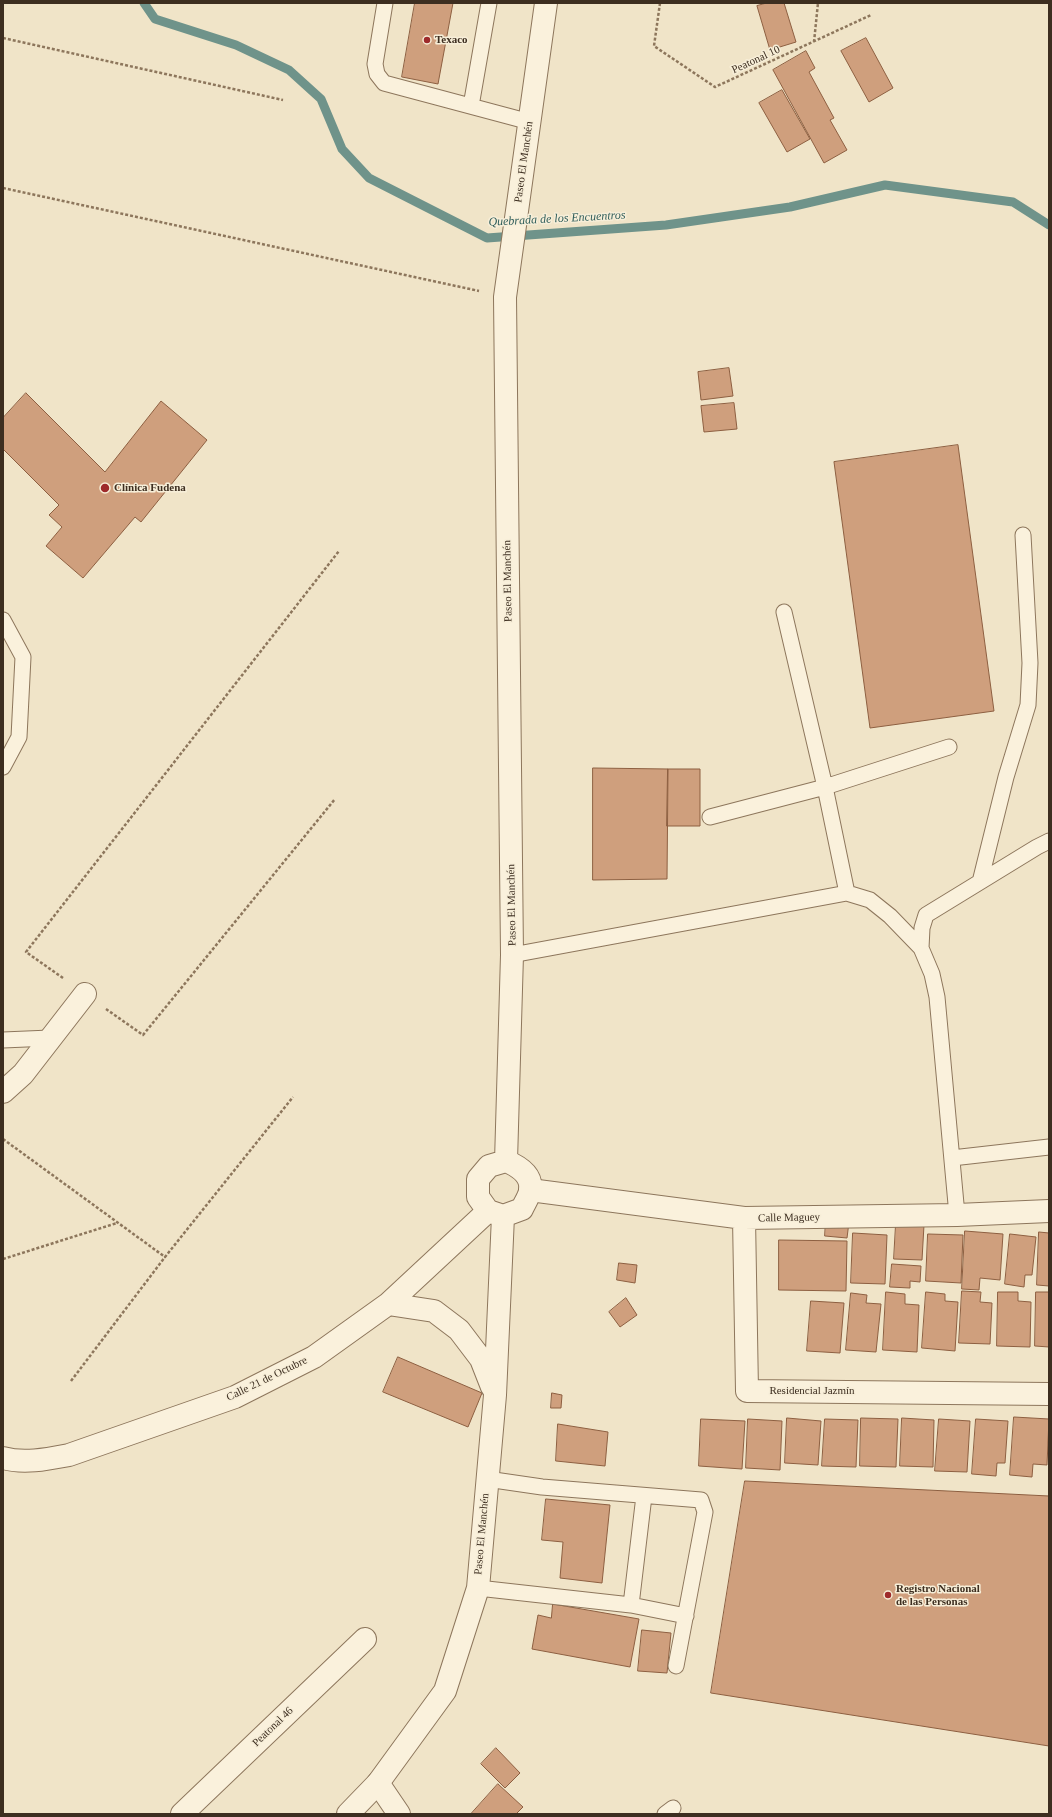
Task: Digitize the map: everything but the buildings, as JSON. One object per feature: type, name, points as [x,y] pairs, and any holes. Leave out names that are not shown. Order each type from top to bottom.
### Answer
[{"type":"street","name":"Paseo El Manchén","points":[[506,1161],[512,955],[505,297],[546,3]]},
{"type":"street","points":[[3,1092],[23,1074],[85,994]]},
{"type":"street","points":[[506,1161],[519,1166],[528,1177],[530,1190],[522,1209],[495,1214],[478,1197],[478,1179],[489,1166],[506,1161]]},
{"type":"street","name":"Calle Maguey","points":[[530,1190],[744,1218],[957,1215],[1049,1211]]},
{"type":"street","name":"Paseo El Manchén","points":[[348,1814],[378,1783],[445,1691],[478,1588],[495,1395],[495,1214]]},
{"type":"street","name":"Calle 21 de Octubre","points":[[5,1462],[40,1460],[69,1455],[235,1397],[314,1356],[388,1304],[495,1214]]},
{"type":"street","name":"Residencial Jazmín","points":[[744,1218],[747,1391],[1049,1394]]},
{"type":"street","points":[[388,1304],[434,1311],[459,1330],[481,1359],[495,1395]]},
{"type":"street","name":"Peatonal 46","points":[[182,1814],[365,1639]]},
{"type":"street","points":[[378,1783],[395,1813]]},
{"type":"lane","points":[[385,3],[375,64],[377,74],[384,83],[530,122]]},
{"type":"lane","points":[[471,106],[489,3]]},
{"type":"lane","points":[[980,882],[1006,777],[1028,705],[1030,663],[1023,535]]},
{"type":"lane","points":[[784,612],[825,787],[847,893]]},
{"type":"lane","points":[[3,620],[23,657],[19,737],[3,767]]},
{"type":"lane","points":[[710,817],[825,787],[949,747]]},
{"type":"lane","points":[[921,948],[922,928],[926,915],[1049,841]]},
{"type":"lane","points":[[512,955],[847,893],[870,900],[890,916],[921,948],[932,974],[937,997],[957,1215]]},
{"type":"lane","points":[[3,1040],[50,1038]]},
{"type":"lane","points":[[952,1158],[1049,1147]]},
{"type":"lane","points":[[487,1480],[542,1487],[701,1500],[705,1512],[676,1666]]},
{"type":"lane","points":[[631,1605],[644,1496]]},
{"type":"lane","points":[[478,1588],[631,1605],[686,1616]]},
{"type":"path","name":"Peatonal 10","points":[[660,3],[654,46],[716,87],[871,15]]},
{"type":"path","points":[[814,42],[818,3]]},
{"type":"path","points":[[3,38],[283,100]]},
{"type":"path","points":[[3,188],[505,297]]},
{"type":"path","points":[[335,800],[142,1035],[26,952],[339,551]]},
{"type":"path","points":[[71,1381],[165,1257],[293,1097]]},
{"type":"path","points":[[3,1139],[165,1257]]},
{"type":"path","points":[[3,1259],[118,1223]]},
{"type":"waterway","name":"Quebrada de los Encuentros","points":[[144,3],[155,19],[236,45],[289,70],[321,99],[342,149],[369,178],[487,238],[666,225],[790,207],[885,185],[1013,202],[1049,225]]},
{"type":"place","name":"Texaco","points":[[427,40]]},
{"type":"place","name":"Clínica Fudena","points":[[105,488]]},
{"type":"place","name":"Registro Nacional de las Personas","points":[[888,1595]]}]
